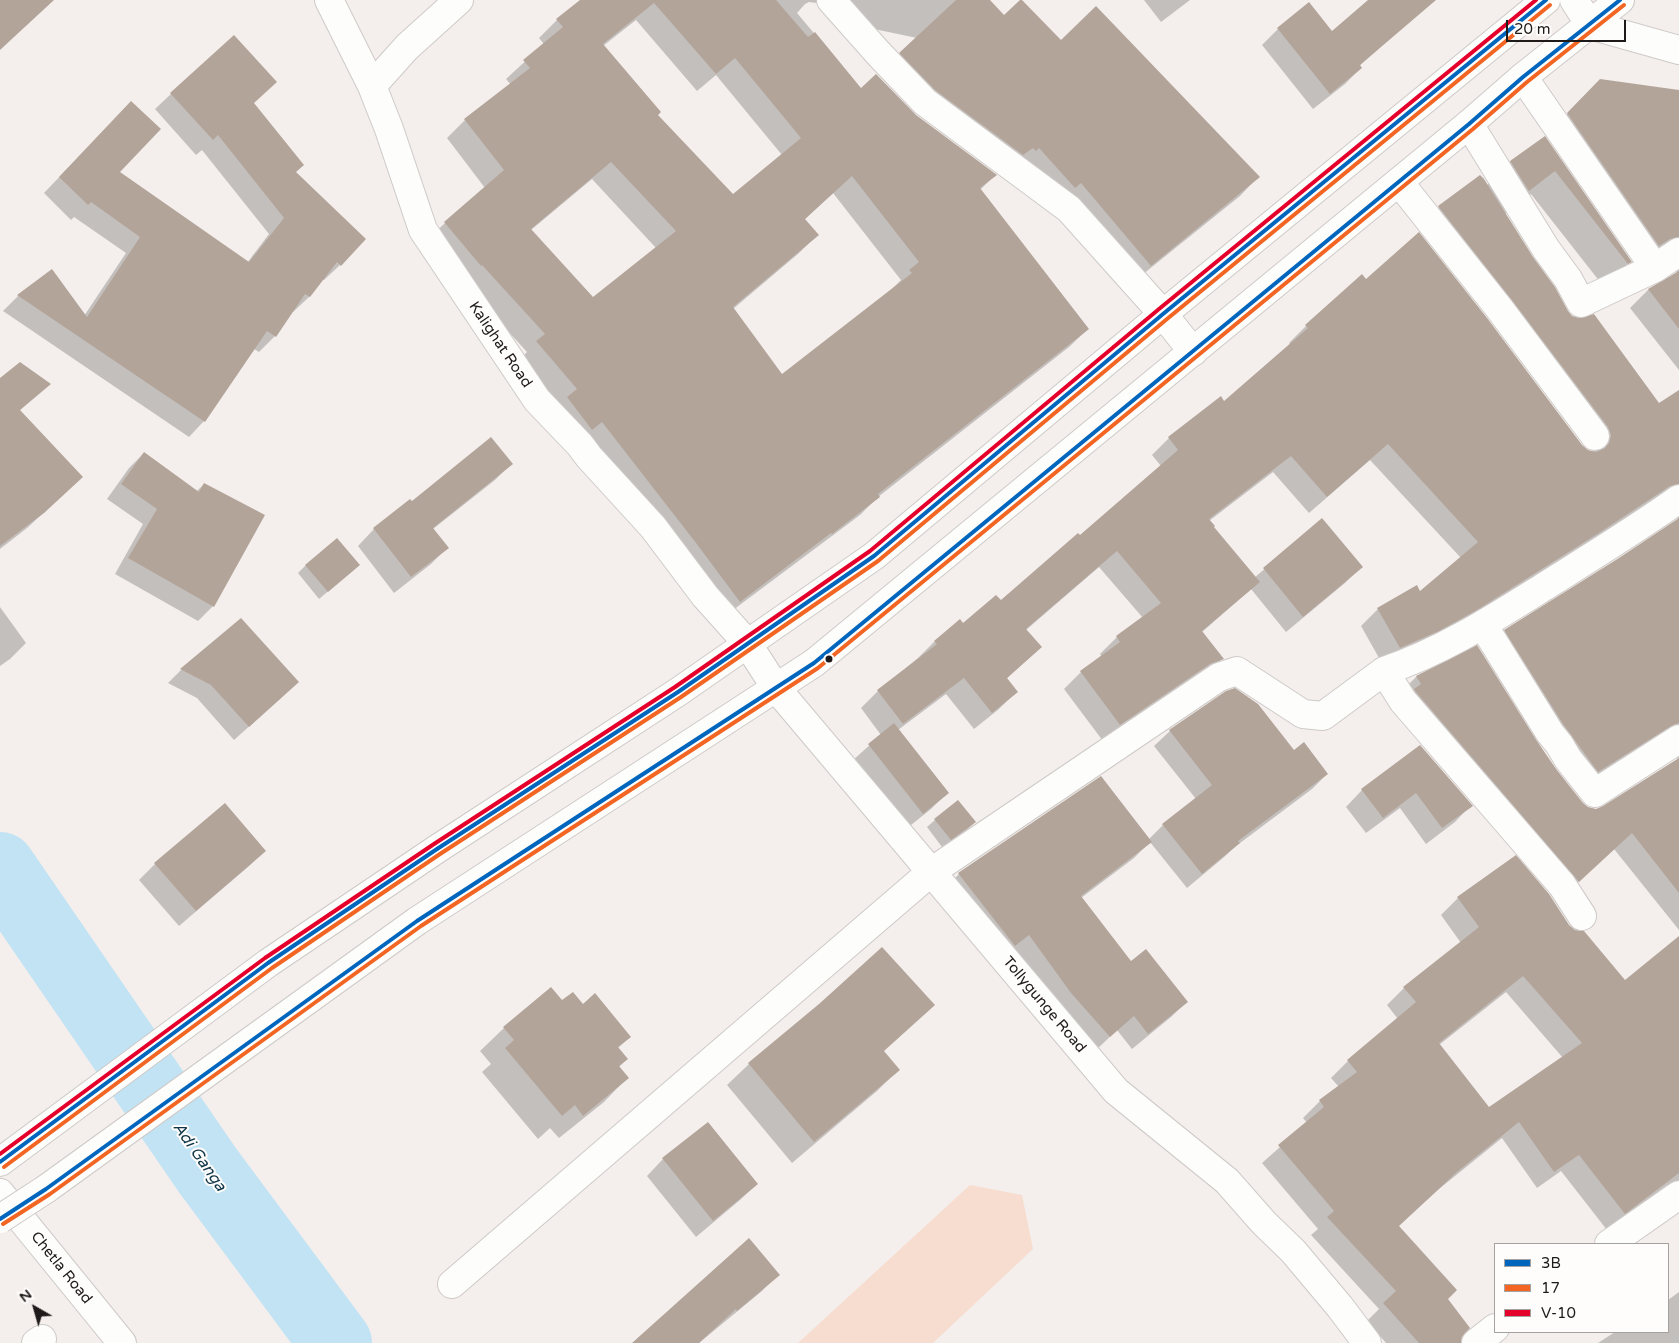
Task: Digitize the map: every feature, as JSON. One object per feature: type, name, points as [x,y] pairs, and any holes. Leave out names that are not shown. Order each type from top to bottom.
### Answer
[{"type":"street","name":"Kalighat Road","points":[[329,0],[372,86],[389,129],[422,230],[537,400],[653,527],[705,596],[747,643]]},
{"type":"street","points":[[372,86],[407,47],[459,0]]},
{"type":"street","points":[[831,0],[925,102],[1068,209],[1163,314],[1193,352]]},
{"type":"street","points":[[0,1162],[268,963],[445,844],[678,692],[874,556],[1163,314],[1546,0]]},
{"type":"street","points":[[1574,0],[1590,25],[1679,50]]},
{"type":"street","points":[[0,1219],[46,1189],[417,921],[814,663],[1399,182],[1523,77],[1620,0]]},
{"type":"street","points":[[1523,77],[1655,268]]},
{"type":"street","points":[[1469,124],[1546,249],[1568,279],[1580,303],[1655,268],[1679,252]]},
{"type":"street","points":[[1399,182],[1499,308],[1595,436]]},
{"type":"street","points":[[452,1284],[932,872],[1219,677],[1237,671],[1303,714],[1323,716],[1384,671],[1440,648],[1483,625],[1639,528],[1679,499]]},
{"type":"street","points":[[1483,625],[1550,733],[1595,793],[1679,738]]},
{"type":"street","name":"Tollygunge Road","points":[[747,643],[776,688],[1116,1091],[1227,1181],[1264,1223],[1293,1251],[1340,1307],[1367,1343]]},
{"type":"street","points":[[1384,671],[1403,701],[1562,885],[1582,916]]},
{"type":"street","name":"Chetla Road","points":[[0,1193],[122,1343]]},
{"type":"street","points":[[1610,1243],[1679,1195]]},
{"type":"street","points":[[1476,1343],[1494,1329]]},
{"type":"shaded area","points":[[970,1185],[1022,1195],[1033,1249],[933,1343],[798,1343]]},
{"type":"building","points":[[0,0],[54,0],[0,50]]},
{"type":"building","points":[[580,0],[776,0],[808,37],[815,32],[861,88],[876,74],[916,115],[997,175],[980,188],[1089,329],[878,494],[880,497],[740,602],[602,422],[592,430],[567,397],[577,389],[536,341],[545,334],[481,266],[444,222],[504,170],[464,119],[530,68],[523,60],[563,27],[556,19]],"holes":[[[654,3],[716,74],[735,58],[801,138],[733,194],[658,115],[661,112],[603,44]],[[611,162],[676,231],[593,297],[531,229]],[[852,176],[919,262],[909,270],[912,273],[782,374],[733,307],[819,235],[805,219]]]},
{"type":"building","points":[[956,0],[990,0],[1004,15],[1022,0],[1061,40],[1096,6],[1260,177],[1151,266],[1081,183],[1075,188],[1039,148],[1036,151],[1033,148],[1023,155],[935,90],[899,53]]},
{"type":"building","points":[[1368,0],[1436,0],[1360,65],[1362,68],[1330,94],[1277,28],[1309,2],[1332,31]]},
{"type":"building","points":[[234,35],[277,82],[254,103],[304,165],[296,172],[366,239],[341,266],[337,262],[310,297],[305,294],[276,337],[267,331],[205,422],[17,295],[52,269],[87,317],[140,237],[91,202],[88,205],[59,177],[131,101],[161,129],[120,172],[249,262],[284,218],[218,135],[213,140],[170,93]]},
{"type":"building","points":[[1600,79],[1679,90],[1679,237],[1670,239],[1659,246],[1567,113]]},
{"type":"building","points":[[1545,136],[1632,262],[1628,264],[1555,171],[1529,191],[1510,161]]},
{"type":"building","points":[[1480,175],[1533,257],[1555,287],[1572,316],[1580,318],[1594,314],[1659,403],[1679,390],[1679,484],[1670,486],[1477,610],[1439,631],[1400,648],[1377,608],[1417,585],[1420,591],[1478,542],[1388,444],[1327,497],[1291,456],[1209,519],[1260,582],[1202,631],[1224,659],[1210,664],[1120,725],[1080,671],[1120,642],[1116,636],[1161,603],[1117,551],[1026,629],[1042,647],[1007,678],[1018,692],[992,713],[964,678],[903,724],[877,690],[937,644],[934,641],[960,619],[963,623],[996,595],[1001,600],[1078,533],[1080,535],[1178,450],[1168,437],[1221,396],[1224,401],[1308,328],[1305,325],[1362,274],[1366,279],[1419,232],[1487,318],[1582,445],[1588,450],[1596,452],[1605,448],[1609,443],[1611,435],[1608,427],[1438,206]]},
{"type":"building","points":[[1679,271],[1679,329],[1648,289]]},
{"type":"building","points":[[20,362],[51,384],[20,410],[83,477],[44,513],[0,546],[0,378]]},
{"type":"building","points":[[491,437],[513,464],[433,528],[449,548],[411,577],[373,528],[410,499],[412,501]]},
{"type":"building","points":[[144,452],[199,492],[204,483],[265,515],[214,607],[128,558],[157,509],[121,484]]},
{"type":"building","points":[[1322,518],[1363,567],[1303,617],[1263,568]]},
{"type":"building","points":[[1679,518],[1679,723],[1671,726],[1598,772],[1563,724],[1504,630]]},
{"type":"building","points":[[337,538],[360,565],[328,592],[305,565]]},
{"type":"building","points":[[241,618],[299,682],[249,727],[211,685],[180,669]]},
{"type":"building","points":[[1477,645],[1556,769],[1588,807],[1596,809],[1603,806],[1679,758],[1679,893],[1632,833],[1579,882],[1416,692],[1414,689],[1421,684],[1416,676]]},
{"type":"building","points":[[1235,688],[1258,704],[1294,750],[1304,742],[1328,774],[1238,841],[1240,843],[1202,874],[1162,824],[1212,785],[1169,730],[1226,691]]},
{"type":"building","points":[[894,723],[949,793],[923,814],[868,744]]},
{"type":"building","points":[[1420,745],[1473,806],[1442,828],[1416,793],[1383,818],[1361,789]]},
{"type":"building","points":[[1101,776],[1152,842],[1081,896],[1131,961],[1146,949],[1188,1002],[1148,1034],[1134,1016],[1110,1037],[1071,993],[1029,935],[1015,946],[958,873]]},
{"type":"building","points":[[958,800],[976,822],[951,840],[934,819]]},
{"type":"building","points":[[225,803],[266,851],[196,911],[154,863]]},
{"type":"building","points":[[1516,855],[1549,894],[1569,925],[1575,930],[1584,931],[1625,980],[1679,936],[1679,1173],[1625,1214],[1579,1155],[1554,1172],[1519,1122],[1457,1172],[1399,1226],[1457,1290],[1448,1299],[1470,1328],[1462,1337],[1461,1343],[1419,1343],[1383,1303],[1396,1291],[1327,1217],[1334,1211],[1278,1145],[1324,1107],[1319,1100],[1357,1072],[1347,1060],[1416,1002],[1403,987],[1479,927],[1457,897]],"holes":[[[1523,976],[1582,1043],[1489,1107],[1439,1043]]]},
{"type":"building","points":[[882,947],[935,1005],[884,1051],[900,1070],[814,1142],[748,1063],[819,1004]]},
{"type":"building","points":[[551,987],[562,1000],[573,992],[583,1004],[595,993],[631,1037],[618,1047],[628,1059],[619,1066],[629,1078],[583,1116],[575,1105],[562,1116],[505,1048],[514,1040],[503,1027]]},
{"type":"building","points":[[708,1122],[758,1184],[713,1221],[662,1158]]},
{"type":"building","points":[[749,1238],[780,1275],[737,1311],[736,1309],[699,1343],[632,1343]]},
{"type":"waterway","name":"Adi Ganga","points":[[0,868],[208,1171],[336,1343]]},
{"type":"transit line","name":"V-10","points":[[0,1154],[265,958],[434,844],[675,687],[870,551],[1159,309],[1536,0]]},
{"type":"transit line","name":"3B","points":[[0,1162],[268,963],[437,849],[678,692],[874,556],[1163,314],[1546,0]]},
{"type":"transit line","name":"3B","points":[[0,1219],[46,1189],[417,921],[814,663],[1469,124],[1523,77],[1620,0]]},
{"type":"transit line","name":"17","points":[[4,1167],[272,968],[440,854],[681,697],[878,561],[1167,319],[1550,5]]},
{"type":"transit line","name":"17","points":[[3,1224],[50,1194],[421,926],[818,668],[1473,129],[1527,82],[1624,5]]}]
